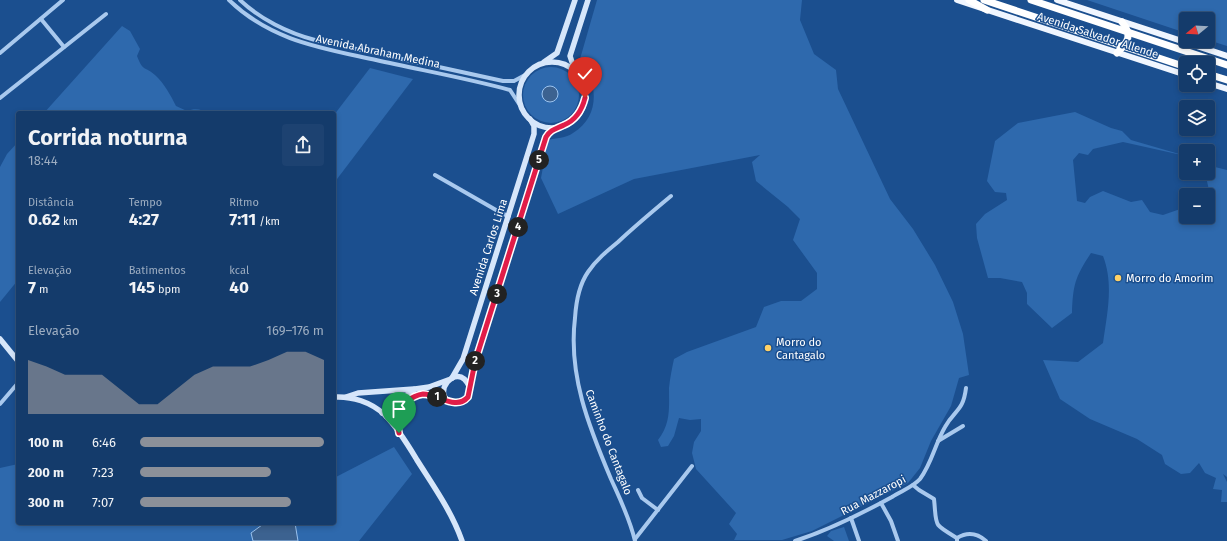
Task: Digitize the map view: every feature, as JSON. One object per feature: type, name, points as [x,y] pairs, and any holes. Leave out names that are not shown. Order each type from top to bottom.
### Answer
[{"type":"highway","points":[[969,0],[987,10]]},
{"type":"highway","name":"Avenida Salvador Allende","points":[[984,0],[1179,65]]},
{"type":"highway","name":"Avenida Salvador Allende","points":[[1031,0],[1227,65]]},
{"type":"highway","points":[[1117,53],[1129,40],[1128,32],[1122,22]]},
{"type":"highway","points":[[1215,76],[1227,80]]},
{"type":"main road","name":"Avenida Salvador Allende","points":[[957,0],[1179,73]]},
{"type":"main road","name":"Avenida Salvador Allende","points":[[1057,0],[1227,56]]},
{"type":"main road","points":[[1215,85],[1227,89]]},
{"type":"street","points":[[0,53],[63,0]]},
{"type":"street","name":"Avenida Abraham Medina","points":[[229,0],[242,12],[264,27],[300,43],[510,90],[523,110]]},
{"type":"street","name":"Avenida Abraham Medina","points":[[240,0],[261,16],[278,26],[298,35],[315,40],[503,81],[514,81],[527,74]]},
{"type":"street","points":[[541,64],[556,62],[569,67],[581,80],[585,98],[582,107],[578,115],[572,121],[563,126],[554,128],[542,126],[530,119],[523,110],[520,93],[521,86],[527,74],[557,52],[575,0]]},
{"type":"street","points":[[576,73],[570,56],[588,0]]},
{"type":"street","points":[[0,98],[106,14]]},
{"type":"street","points":[[41,20],[64,47]]},
{"type":"street","name":"Avenida Carlos Lima","points":[[448,400],[443,390],[463,359],[534,134],[534,126],[530,119]]},
{"type":"street","name":"Avenida Carlos Lima","points":[[384,414],[416,395],[422,394],[456,403],[465,400],[469,393],[469,386],[475,362],[546,137],[554,128]]},
{"type":"street","points":[[435,175],[509,216]]},
{"type":"street","name":"Caminho do Cantagalo","points":[[635,540],[626,511],[581,400],[575,369],[573,328],[576,306],[582,284],[587,273],[600,258],[671,196]]},
{"type":"street","points":[[0,339],[16,359]]},
{"type":"street","points":[[336,398],[358,393],[429,387],[450,379],[462,378],[469,386]]},
{"type":"street","points":[[0,404],[16,385]]},
{"type":"street","name":"Rua Mazzaropi","points":[[795,541],[851,518],[913,485],[925,472],[949,419],[962,406],[965,400],[966,388]]},
{"type":"street","points":[[384,414],[415,389]]},
{"type":"street","points":[[344,397],[362,401],[384,414],[399,433],[453,518],[462,541]]},
{"type":"street","points":[[398,407],[396,416],[399,433]]},
{"type":"street","points":[[938,442],[963,426]]},
{"type":"street","points":[[635,540],[692,466]]},
{"type":"street","points":[[913,485],[934,499],[934,514],[936,523],[939,527],[957,540],[965,534],[973,534],[980,536],[986,541]]},
{"type":"street","points":[[638,490],[642,498],[658,510]]},
{"type":"street","points":[[881,503],[891,521],[898,541]]},
{"type":"street","points":[[851,518],[859,541]]},
{"type":"shaded area","points":[[597,0],[802,0],[800,20],[814,54],[836,70],[838,89],[890,199],[913,229],[935,265],[953,302],[963,334],[969,375],[959,378],[951,406],[931,441],[920,468],[908,483],[812,531],[782,540],[734,540],[737,534],[729,524],[736,513],[696,469],[692,453],[694,442],[701,431],[701,419],[690,420],[679,418],[674,436],[668,446],[661,447],[658,440],[667,422],[669,409],[669,388],[674,359],[687,352],[756,327],[764,307],[781,301],[801,301],[817,289],[817,273],[793,240],[800,219],[788,207],[756,181],[752,162],[760,155],[634,179],[558,214],[541,178],[548,140],[564,137],[573,133],[582,126],[588,118],[592,108],[594,98],[593,88],[586,68],[580,59]]},
{"type":"shaded area","points":[[1087,0],[1227,0],[1227,46],[1215,42],[1215,12],[1179,12],[1179,31]]},
{"type":"shaded area","points":[[122,26],[130,31],[140,49],[137,56],[144,68],[152,72],[161,82],[170,94],[176,106],[187,111],[46,111]]},
{"type":"shaded area","points":[[551,67],[562,69],[571,75],[577,84],[579,95],[577,106],[571,115],[562,121],[551,123],[540,121],[531,115],[525,106],[523,95],[525,84],[531,75],[540,69]]},
{"type":"shaded area","points":[[370,68],[413,79],[336,180],[336,112]]},
{"type":"shaded area","points":[[550,86],[557,91],[558,94],[553,101],[550,102],[543,97],[542,94],[547,87]]},
{"type":"shaded area","points":[[193,109],[203,111],[187,111]]},
{"type":"shaded area","points":[[1075,112],[1111,128],[1122,131],[1131,140],[1179,154],[1123,142],[1093,149],[1088,155],[1079,153],[1073,160],[1077,201],[1085,203],[1090,197],[1103,191],[1131,202],[1142,200],[1150,212],[1163,215],[1179,209],[1179,224],[1215,224],[1215,188],[1209,188],[1207,180],[1215,180],[1215,167],[1227,170],[1227,477],[1223,474],[1227,482],[1227,502],[1221,502],[1222,490],[1213,489],[1216,478],[1205,473],[1199,463],[1190,473],[1181,474],[1165,464],[1162,455],[1137,439],[1090,419],[1060,399],[1043,360],[1078,362],[1103,343],[1108,310],[1109,288],[1103,256],[1091,253],[1078,275],[1074,288],[1072,313],[1052,328],[1027,304],[1027,293],[1022,282],[1000,278],[988,278],[977,238],[976,224],[985,214],[1007,200],[1006,193],[995,192],[987,181],[995,141],[1018,123]]},
{"type":"shaded area","points":[[16,144],[16,282],[0,302],[0,167],[7,154]]},
{"type":"shaded area","points":[[394,447],[412,474],[359,541],[298,541],[295,525],[336,525],[336,477]]},
{"type":"shaded area","points":[[16,464],[16,525],[262,525],[251,533],[253,541],[0,541],[0,468]]},
{"type":"shaded area","points":[[262,525],[295,525],[298,541],[253,541],[251,533]]},
{"type":"shaded area","points":[[844,527],[849,541],[834,541],[827,536],[831,531]]},
{"type":"place","name":"Morro do Amorim","points":[[1118,278]]},
{"type":"place","name":"Morro do Cantagalo","points":[[768,348]]},
{"type":"route","points":[[399,433],[396,411],[398,407],[416,395],[426,394],[456,403],[461,402],[468,397],[475,362],[546,137],[554,128],[563,126],[572,121],[578,115],[585,98]]}]
